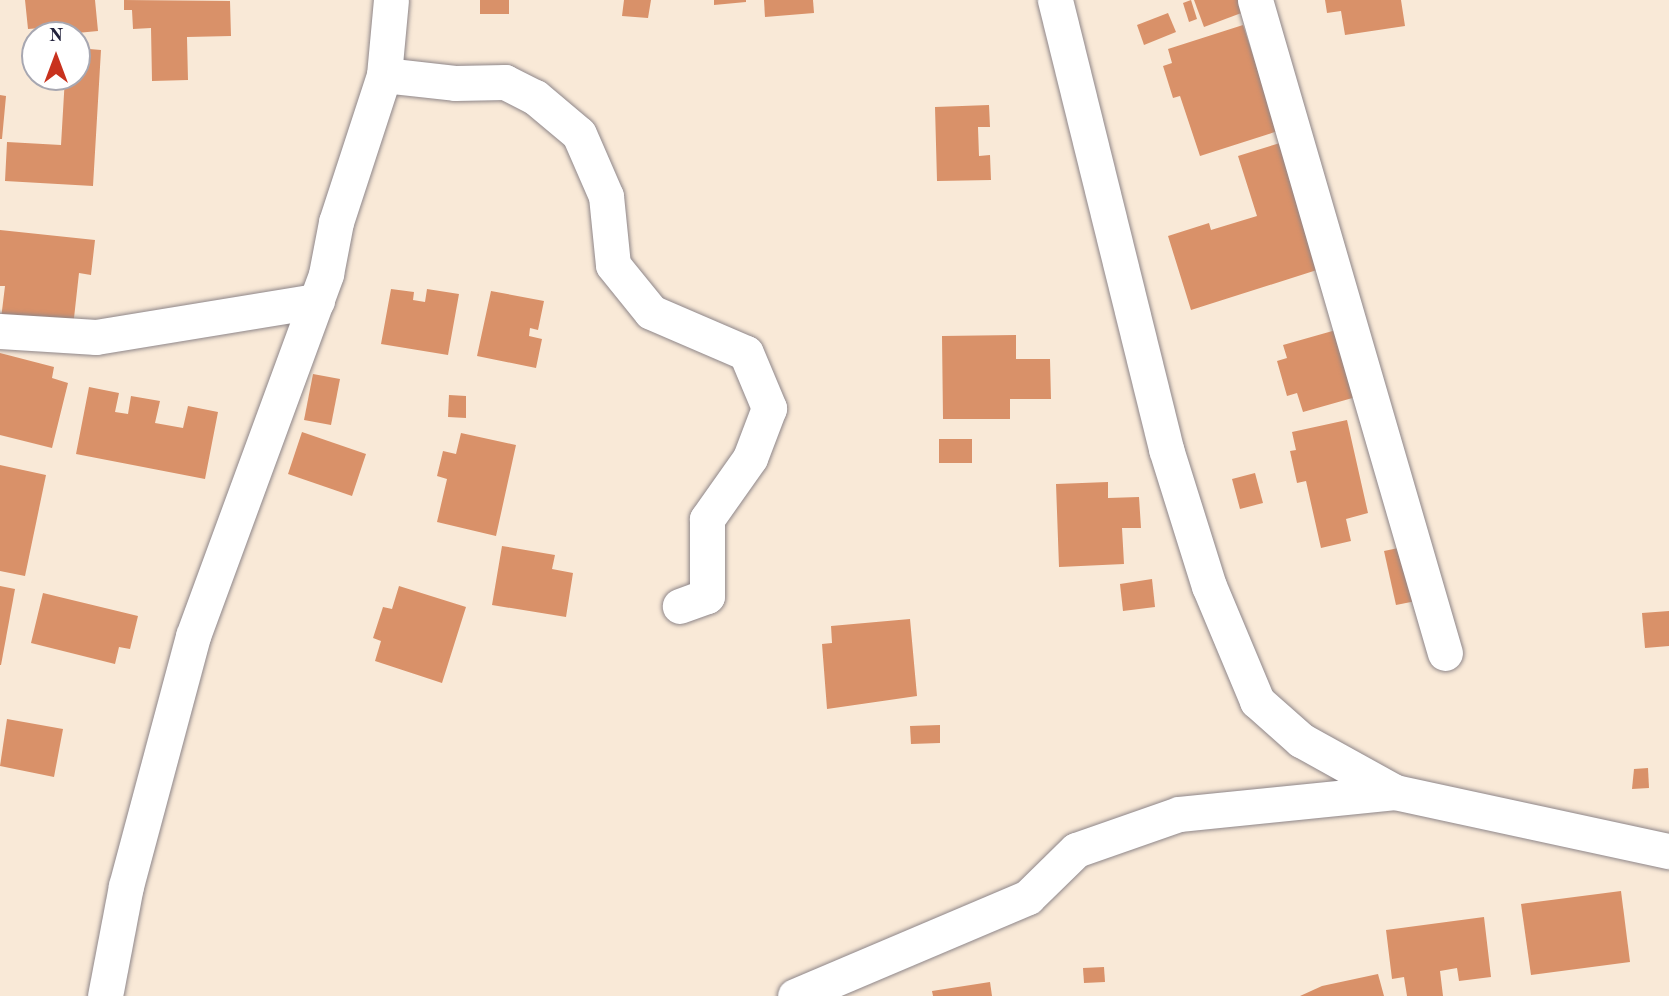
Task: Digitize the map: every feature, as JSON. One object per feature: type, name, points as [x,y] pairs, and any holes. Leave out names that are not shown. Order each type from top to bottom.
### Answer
[{"type":"street","points":[[105,996],[126,886],[193,636],[317,301],[336,222],[384,75],[391,0]]},
{"type":"street","points":[[1055,0],[1166,449],[1209,586],[1257,701],[1301,740],[1395,792],[1669,851]]},
{"type":"street","points":[[1255,0],[1445,653]]},
{"type":"street","points":[[384,75],[455,83],[505,82],[535,97],[579,134],[606,196],[613,265],[652,312],[746,353],[769,408],[750,458],[707,519],[707,596],[680,606]]},
{"type":"street","points":[[0,331],[96,337],[317,301]]},
{"type":"street","points":[[796,996],[1028,897],[1076,850],[1179,814],[1395,792]]},
{"type":"building","points":[[25,0],[95,0],[98,31],[91,32],[91,21],[27,21]]},
{"type":"building","points":[[124,0],[230,1],[231,36],[187,37],[188,80],[152,81],[151,28],[133,29],[132,10],[124,10]]},
{"type":"building","points":[[480,0],[509,0],[509,14],[480,14]]},
{"type":"building","points":[[624,0],[651,0],[648,18],[622,16]]},
{"type":"building","points":[[714,0],[746,0],[746,2],[714,5]]},
{"type":"building","points":[[764,0],[813,0],[814,13],[765,17]]},
{"type":"building","points":[[1191,0],[1197,19],[1189,22],[1183,3]]},
{"type":"building","points":[[1194,0],[1248,0],[1252,9],[1204,27]]},
{"type":"building","points":[[1325,0],[1401,0],[1405,26],[1345,35],[1341,11],[1327,13]]},
{"type":"building","points":[[1168,13],[1176,32],[1144,45],[1137,25]]},
{"type":"building","points":[[1243,25],[1278,131],[1200,156],[1180,96],[1173,98],[1163,66],[1172,63],[1168,49]]},
{"type":"building","points":[[91,49],[101,50],[93,186],[5,181],[7,142],[61,145],[64,91],[91,91]]},
{"type":"building","points":[[0,95],[6,96],[2,139],[0,139]]},
{"type":"building","points":[[989,105],[990,127],[978,127],[979,156],[990,155],[991,180],[937,181],[935,107]]},
{"type":"building","points":[[1280,143],[1320,269],[1191,310],[1168,236],[1209,223],[1211,230],[1257,216],[1238,156]]},
{"type":"building","points":[[0,230],[95,240],[91,275],[79,273],[73,327],[1,319],[5,286],[0,286]]},
{"type":"building","points":[[391,289],[414,292],[413,300],[425,302],[427,289],[459,294],[448,355],[381,344]]},
{"type":"building","points":[[491,291],[544,301],[538,330],[530,328],[529,336],[542,339],[536,368],[477,356]]},
{"type":"building","points":[[1336,330],[1356,397],[1303,412],[1297,393],[1287,396],[1277,361],[1287,358],[1283,345]]},
{"type":"building","points":[[1016,335],[1016,359],[1050,359],[1051,399],[1010,399],[1010,419],[943,419],[942,336]]},
{"type":"building","points":[[0,353],[54,367],[52,378],[68,383],[52,448],[0,435]]},
{"type":"building","points":[[313,374],[340,379],[331,425],[304,420]]},
{"type":"building","points":[[89,387],[119,393],[115,412],[128,414],[131,396],[160,401],[155,423],[183,428],[188,406],[218,412],[205,479],[76,454]]},
{"type":"building","points":[[449,395],[466,396],[466,418],[448,417]]},
{"type":"building","points":[[1347,420],[1368,513],[1346,519],[1351,541],[1321,548],[1306,481],[1297,483],[1290,451],[1296,450],[1292,432]]},
{"type":"building","points":[[302,432],[366,454],[352,496],[288,474]]},
{"type":"building","points":[[461,433],[516,445],[496,536],[437,522],[447,479],[437,476],[443,451],[456,454]]},
{"type":"building","points":[[939,439],[972,439],[972,463],[939,463]]},
{"type":"building","points":[[0,465],[46,475],[25,576],[0,571]]},
{"type":"building","points":[[1255,473],[1263,503],[1240,509],[1232,479]]},
{"type":"building","points":[[1108,482],[1108,498],[1139,497],[1141,528],[1122,528],[1124,564],[1059,567],[1056,484]]},
{"type":"building","points":[[502,546],[555,555],[552,569],[573,573],[566,617],[492,605]]},
{"type":"building","points":[[1403,547],[1416,601],[1396,605],[1384,551]]},
{"type":"building","points":[[1152,579],[1155,607],[1123,611],[1120,584]]},
{"type":"building","points":[[0,586],[15,589],[1,665],[0,665]]},
{"type":"building","points":[[399,586],[466,607],[442,683],[375,661],[381,641],[373,638],[383,607],[392,609]]},
{"type":"building","points":[[43,593],[138,616],[130,649],[119,647],[115,664],[31,643]]},
{"type":"building","points":[[1669,611],[1669,646],[1645,648],[1642,613]]},
{"type":"building","points":[[910,619],[917,696],[827,709],[822,644],[832,643],[831,626]]},
{"type":"building","points":[[7,719],[63,729],[54,777],[0,766]]},
{"type":"building","points":[[940,725],[940,743],[911,744],[910,726]]},
{"type":"building","points":[[1648,768],[1649,788],[1632,789],[1634,769]]},
{"type":"building","points":[[1621,891],[1630,962],[1531,975],[1521,904]]},
{"type":"building","points":[[1484,917],[1491,977],[1459,981],[1457,968],[1440,971],[1443,996],[1407,996],[1404,977],[1392,979],[1386,930]]},
{"type":"building","points":[[1104,967],[1105,982],[1084,983],[1083,968]]},
{"type":"building","points":[[1378,974],[1384,996],[1300,996],[1322,986]]},
{"type":"building","points":[[990,982],[992,996],[933,996],[932,991]]}]
